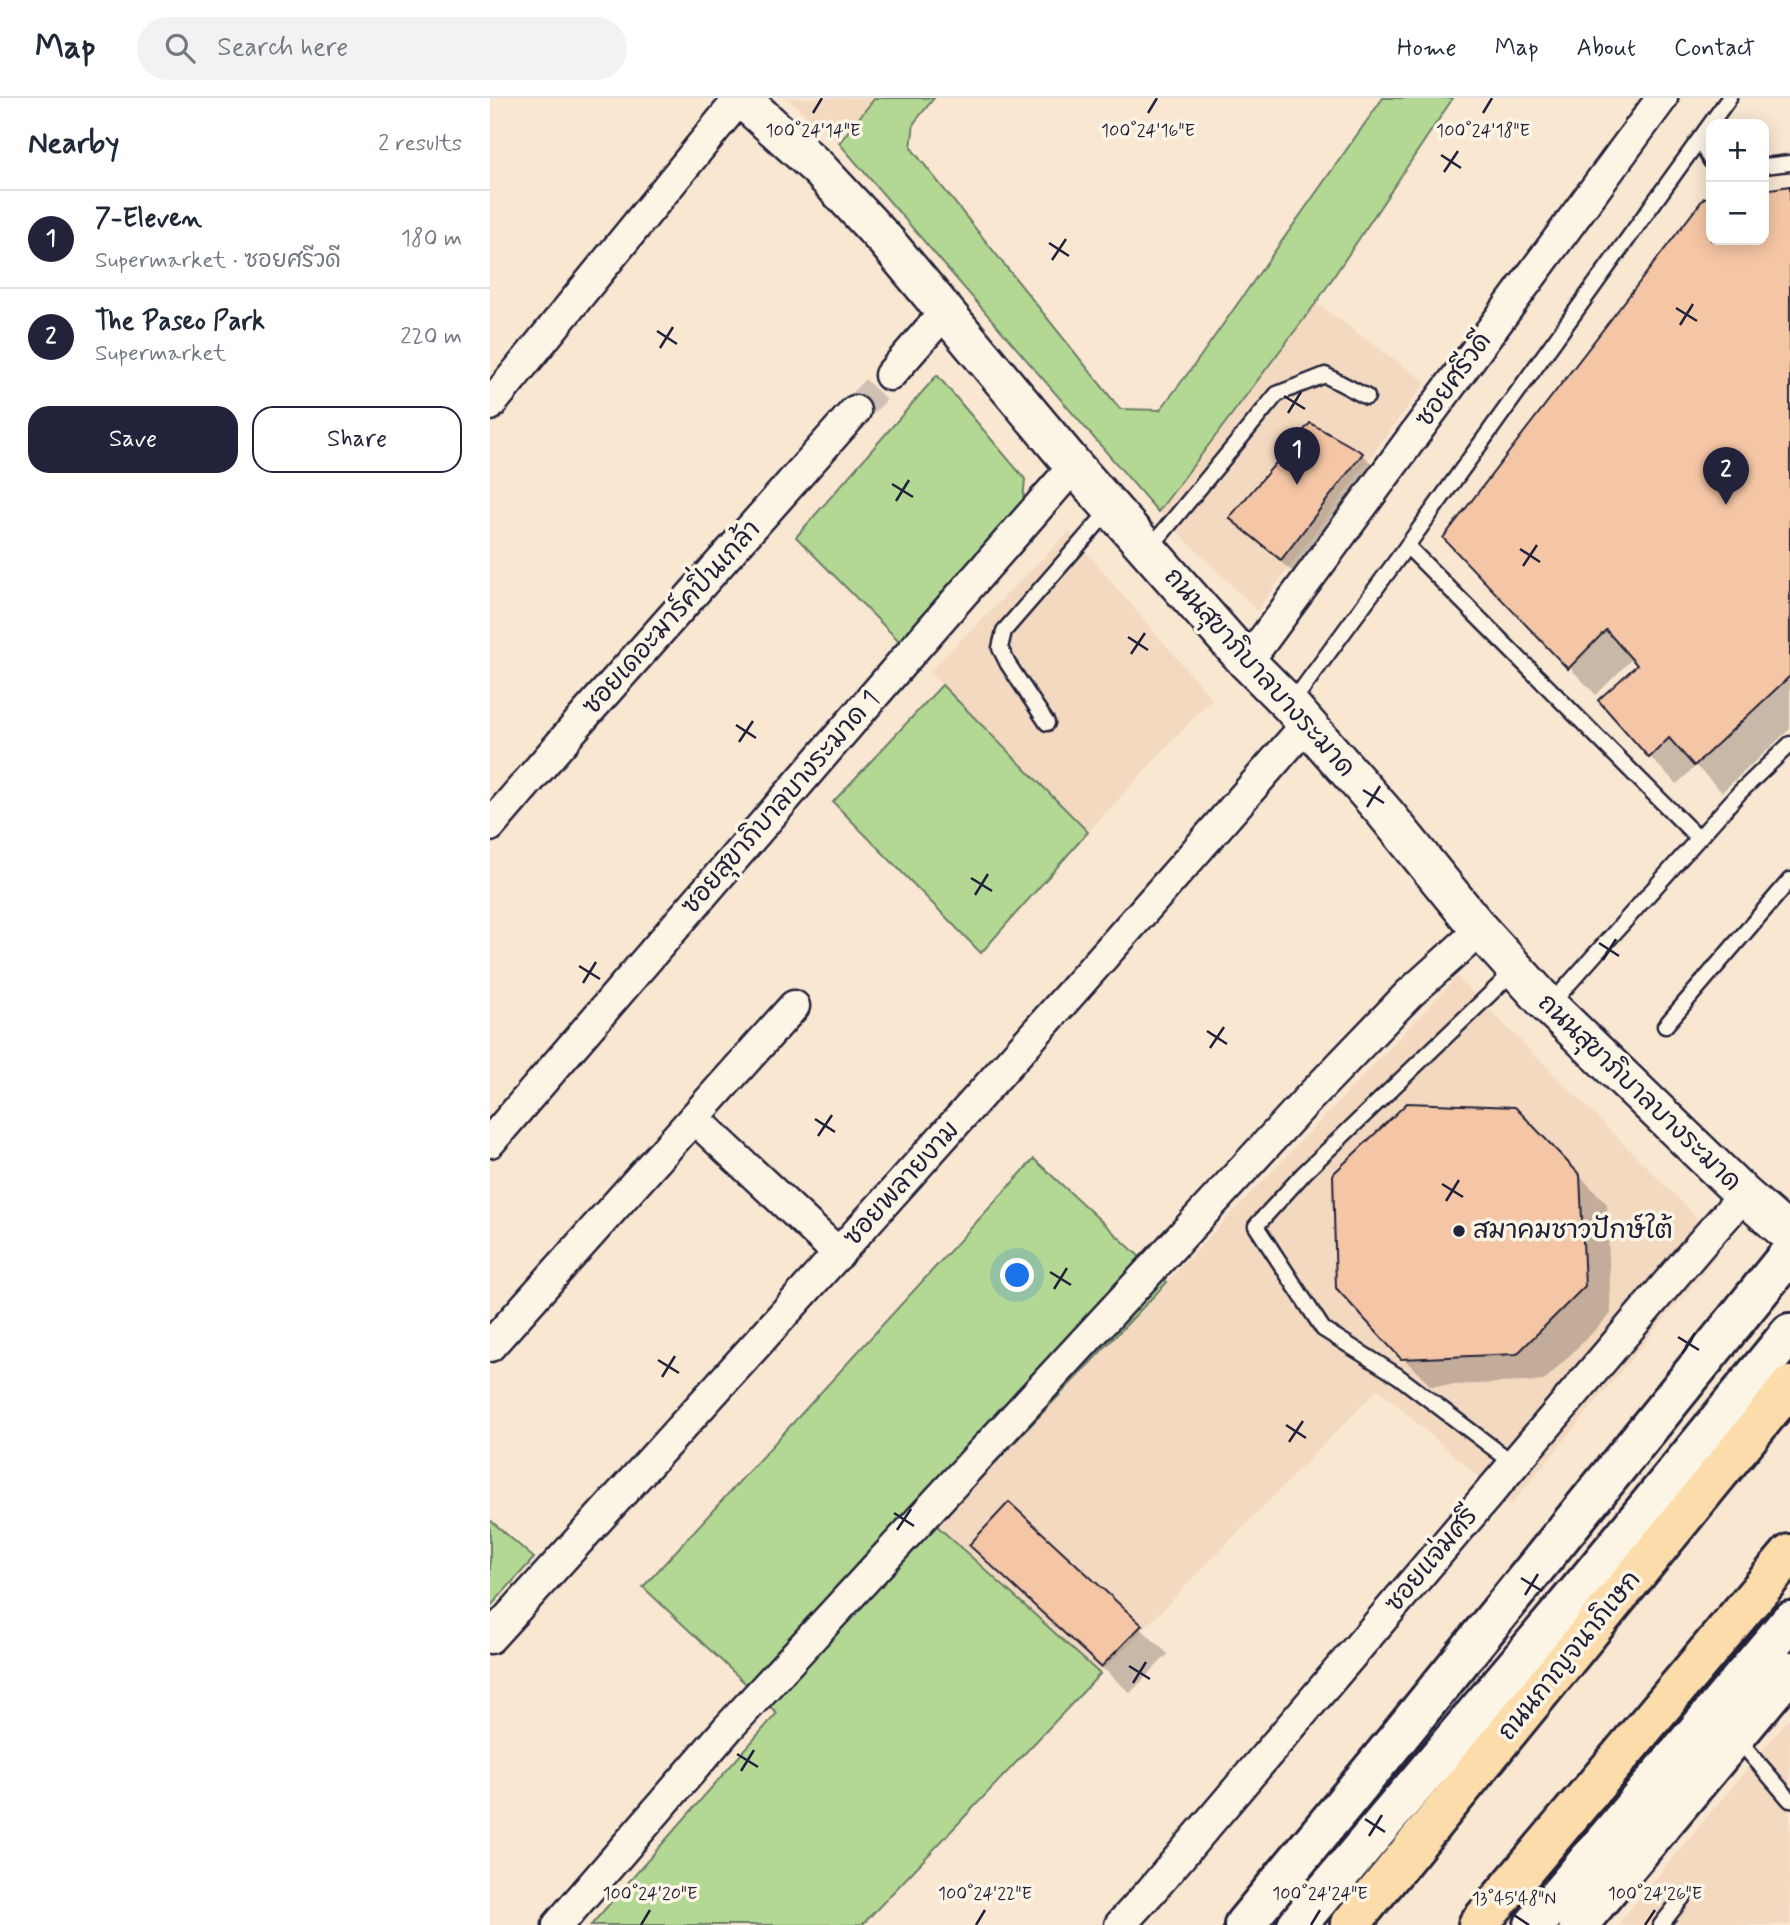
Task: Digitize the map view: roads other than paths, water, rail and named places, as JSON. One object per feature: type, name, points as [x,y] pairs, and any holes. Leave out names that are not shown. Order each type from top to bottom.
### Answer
[{"type":"highway","name":"ถนนกาญจนาภิเษก","points":[[1350,1925],[1790,1386]]},
{"type":"highway","points":[[1478,1925],[1790,1554]]},
{"type":"main road","points":[[1244,1925],[1790,1253]]},
{"type":"main road","points":[[1297,1925],[1584,1585],[1790,1333]]},
{"type":"main road","points":[[1578,1925],[1729,1718],[1790,1621]]},
{"type":"main road","points":[[1534,1925],[1729,1718],[1790,1671]]},
{"type":"street","name":"ถนนสุขาภิบาลบางระมาด","points":[[741,98],[818,169],[886,242],[1074,466],[1385,813],[1480,930],[1549,1006],[1744,1195],[1790,1235]]},
{"type":"street","points":[[490,405],[741,98]]},
{"type":"street","name":"ซอยศรีวดี","points":[[1247,662],[1662,98]]},
{"type":"street","points":[[890,375],[945,312]]},
{"type":"street","name":"ซอยเดอะมาร์คปิ่นเกล้า","points":[[490,826],[855,411]]},
{"type":"street","name":"ซอยสุขาภิบาลบางระมาด 1","points":[[490,1142],[1074,466]]},
{"type":"street","name":"ซอยพลายงาม","points":[[490,1638],[839,1254],[1175,876],[1298,715]]},
{"type":"street","points":[[558,1925],[728,1728],[1300,1108],[1409,993],[1480,930]]},
{"type":"street","points":[[490,1346],[794,1006]]},
{"type":"street","points":[[695,1118],[839,1254]]},
{"type":"street","name":"ซอยแจ่มศรี","points":[[1120,1925],[1744,1195]]},
{"type":"lane","points":[[1298,715],[1407,546],[1728,98]]},
{"type":"lane","points":[[1699,141],[1706,153]]},
{"type":"lane","points":[[1769,165],[1790,163]]},
{"type":"lane","points":[[1149,550],[1277,394],[1325,375],[1367,397]]},
{"type":"lane","points":[[1047,723],[1007,664],[1000,648],[1004,631],[1111,508]]},
{"type":"lane","points":[[1407,546],[1698,838]]},
{"type":"lane","points":[[1549,1006],[1739,793],[1790,744]]},
{"type":"lane","points":[[1665,1026],[1790,880]]},
{"type":"lane","points":[[1514,1463],[1398,1376],[1324,1329],[1256,1226],[1304,1173],[1516,969]]},
{"type":"lane","points":[[1729,1718],[1790,1800]]},
{"type":"lane","points":[[1661,1925],[1683,1897]]},
{"type":"tunnel","points":[[855,411],[890,375]]},
{"type":"place","name":"7-Eleven","points":[[1297,485]]},
{"type":"place","name":"The Paseo Park","points":[[1726,505]]},
{"type":"place","name":"สมาคมชาวปักษ์ใต้","points":[[1459,1231]]}]
